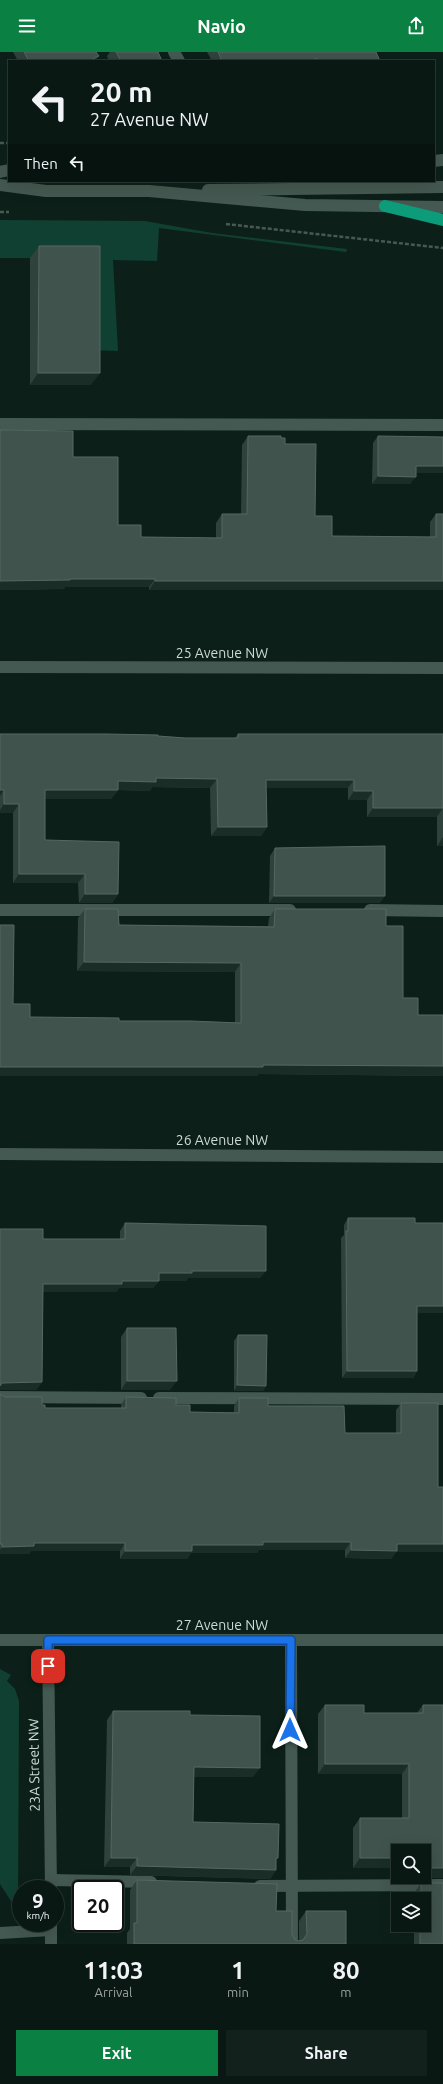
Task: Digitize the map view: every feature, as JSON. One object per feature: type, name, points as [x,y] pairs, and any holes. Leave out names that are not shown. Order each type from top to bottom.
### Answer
[{"type":"highway","points":[[385,206],[443,220]]},
{"type":"street","points":[[0,185],[46,191],[149,191],[305,187],[443,187]]},
{"type":"street","points":[[149,191],[305,205],[443,207]]},
{"type":"street","points":[[0,424],[443,425]]},
{"type":"street","name":"25 Avenue NW","points":[[0,667],[443,668]]},
{"type":"street","points":[[0,910],[301,910]]},
{"type":"street","points":[[356,910],[443,910]]},
{"type":"street","name":"26 Avenue NW","points":[[0,1154],[443,1157]]},
{"type":"street","points":[[0,1397],[443,1399]]},
{"type":"street","name":"27 Avenue NW","points":[[0,1640],[443,1640]]},
{"type":"street","name":"23A Street NW","points":[[48,1640],[51,1880]]},
{"type":"street","points":[[291,1640],[292,1944]]},
{"type":"street","points":[[64,1885],[165,1883]]},
{"type":"street","points":[[244,1885],[292,1887],[443,1885]]},
{"type":"street","points":[[0,1934],[15,1932]]},
{"type":"street","points":[[51,1932],[51,1944]]},
{"type":"path","points":[[0,212],[15,212]]},
{"type":"path","points":[[223,223],[443,248]]},
{"type":"green space","points":[[0,220],[145,221],[212,233],[347,249],[346,252],[159,228],[157,261],[113,260],[118,351],[92,350],[54,258],[0,258]]},
{"type":"green space","points":[[0,1669],[11,1675],[7,1681],[15,1689],[19,1701],[18,1880],[12,1880],[12,1903],[0,1884]]},
{"type":"building","points":[[24,52],[96,52],[99,56],[91,60],[28,60]]},
{"type":"building","points":[[116,52],[158,52],[162,60],[120,60]]},
{"type":"building","points":[[218,52],[376,52],[380,60],[318,60],[317,58],[312,60],[222,60]]},
{"type":"building","points":[[39,246],[100,246],[100,373],[38,373]]},
{"type":"building","points":[[0,430],[73,431],[73,457],[118,457],[118,525],[141,525],[141,537],[222,538],[222,514],[247,514],[248,436],[281,436],[281,438],[285,438],[285,444],[316,444],[315,516],[332,516],[332,536],[436,537],[436,514],[443,514],[443,581],[155,581],[155,579],[70,579],[0,581]]},
{"type":"building","points":[[378,436],[443,437],[443,466],[416,466],[416,477],[378,476]]},
{"type":"building","points":[[0,734],[106,734],[158,735],[185,738],[238,738],[238,734],[443,734],[443,808],[373,808],[373,791],[354,791],[354,780],[266,780],[267,827],[218,827],[217,779],[156,778],[156,782],[118,781],[118,790],[45,790],[45,840],[119,842],[118,894],[85,894],[85,874],[19,874],[19,804],[4,804],[4,790],[0,790]]},
{"type":"building","points":[[385,846],[385,896],[274,896],[275,848]]},
{"type":"building","points":[[85,909],[118,909],[119,925],[274,927],[275,909],[386,909],[386,926],[403,926],[403,998],[418,998],[418,1015],[443,1015],[443,1066],[263,1065],[263,1067],[0,1067],[0,925],[14,925],[13,1004],[30,1004],[30,1017],[119,1018],[119,1021],[241,1023],[241,963],[84,962]]},
{"type":"building","points":[[348,1218],[415,1218],[415,1223],[443,1223],[443,1306],[417,1306],[417,1371],[347,1371],[346,1231],[348,1231]]},
{"type":"building","points":[[125,1223],[266,1226],[266,1271],[192,1271],[192,1273],[159,1273],[159,1281],[122,1281],[122,1284],[43,1284],[42,1382],[2,1383],[0,1386],[0,1229],[43,1229],[43,1239],[125,1239]]},
{"type":"building","points":[[127,1328],[176,1328],[177,1381],[127,1381]]},
{"type":"building","points":[[238,1335],[267,1335],[266,1386],[237,1385]]},
{"type":"building","points":[[0,1394],[5,1397],[42,1397],[42,1405],[45,1405],[45,1408],[126,1408],[126,1397],[176,1398],[176,1405],[190,1405],[190,1412],[239,1413],[239,1398],[268,1398],[268,1406],[344,1406],[345,1433],[401,1433],[401,1403],[438,1403],[438,1487],[443,1487],[443,1544],[397,1544],[397,1551],[351,1550],[351,1542],[263,1542],[263,1545],[192,1545],[192,1551],[125,1551],[125,1543],[34,1543],[34,1546],[2,1547],[2,1544],[0,1544]]},
{"type":"building","points":[[325,1705],[364,1705],[364,1713],[423,1713],[423,1705],[443,1705],[443,1868],[431,1868],[431,1844],[391,1844],[391,1858],[360,1858],[360,1818],[409,1818],[409,1764],[325,1764]]},
{"type":"building","points":[[113,1711],[190,1711],[190,1715],[260,1716],[260,1768],[194,1767],[193,1822],[279,1824],[278,1858],[276,1858],[276,1870],[137,1866],[137,1858],[111,1858]]},
{"type":"building","points":[[137,1880],[277,1884],[276,1911],[292,1911],[292,1934],[295,1940],[303,1940],[307,1934],[306,1911],[346,1911],[346,1944],[134,1944],[134,1923],[137,1923]]},
{"type":"building","points":[[443,1883],[443,1944],[420,1944],[420,1932],[431,1932],[431,1892],[421,1892],[421,1884]]},
{"type":"route","points":[[48,1666],[48,1640],[291,1640],[290,1730]]}]
